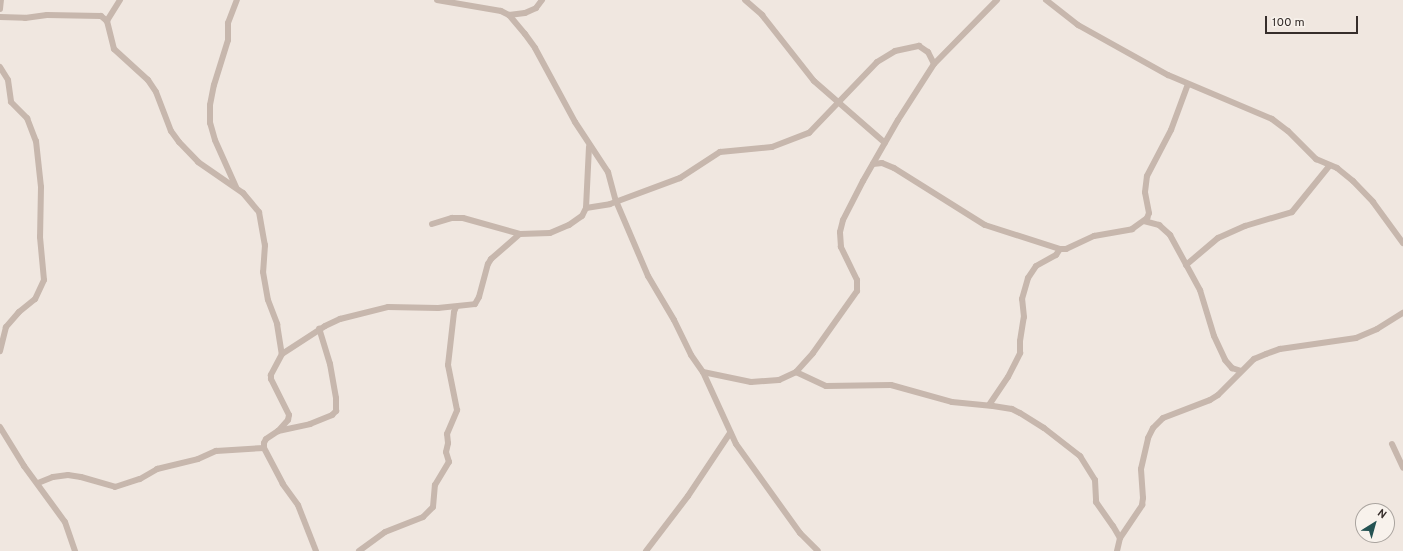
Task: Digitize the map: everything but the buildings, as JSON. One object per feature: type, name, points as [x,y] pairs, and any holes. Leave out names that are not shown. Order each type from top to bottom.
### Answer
[{"type":"street","points":[[0,9],[1,0]]},
{"type":"street","points":[[107,21],[120,0]]},
{"type":"street","points":[[236,187],[215,140],[210,123],[210,105],[214,85],[228,40],[228,23],[237,0]]},
{"type":"street","points":[[437,0],[489,8],[509,15],[525,13],[536,8],[542,0]]},
{"type":"street","points":[[745,0],[762,15],[814,80],[839,104],[850,111],[885,143]]},
{"type":"street","points":[[703,372],[723,377],[759,382],[779,380],[796,372],[826,336],[857,291],[857,280],[841,247],[840,232],[846,215],[885,143],[934,64],[997,0]]},
{"type":"street","points":[[1046,0],[1078,24],[1154,68],[1246,109],[1265,115],[1288,131],[1316,159],[1341,170],[1371,200],[1403,243]]},
{"type":"street","points":[[0,17],[25,18],[47,14],[101,16],[107,21],[114,49],[148,80],[156,92],[171,131],[179,142],[198,162],[243,193],[259,212],[265,246],[263,272],[267,293],[278,329],[282,354]]},
{"type":"street","points":[[509,15],[535,48],[589,146],[610,175],[616,201],[648,276],[674,320],[691,355],[703,372],[730,433],[745,458],[760,476],[800,533],[818,551]]},
{"type":"street","points":[[586,208],[605,205],[680,178],[720,152],[731,149],[757,149],[772,147],[809,134],[839,104],[877,62],[896,51],[919,46],[928,52],[934,64]]},
{"type":"street","points":[[0,68],[8,80],[11,102],[27,118],[36,141],[41,186],[40,238],[44,280],[35,300],[19,312],[6,327],[0,351]]},
{"type":"street","points":[[873,164],[882,163],[894,168],[985,225],[1060,249],[1070,248],[1094,236],[1132,228],[1144,221],[1149,213],[1145,192],[1147,176],[1171,130],[1188,84]]},
{"type":"street","points":[[432,224],[452,218],[463,218],[520,234],[553,233],[579,219],[586,208],[589,146]]},
{"type":"street","points":[[1186,265],[1218,238],[1245,226],[1292,212],[1330,165]]},
{"type":"street","points":[[1144,221],[1157,224],[1166,230],[1200,290],[1214,336],[1223,356],[1232,368],[1241,371]]},
{"type":"street","points":[[316,551],[298,505],[283,484],[264,448],[266,439],[278,431],[288,420],[289,415],[271,379],[271,375],[282,354],[319,329],[340,319],[388,307],[427,309],[472,305],[477,302],[491,259],[520,234]]},
{"type":"street","points":[[989,405],[1008,377],[1020,353],[1020,341],[1024,317],[1023,293],[1028,278],[1036,266],[1052,258],[1060,249]]},
{"type":"street","points":[[359,551],[386,532],[423,517],[433,507],[434,485],[449,462],[446,452],[448,443],[446,434],[457,410],[448,365],[454,312],[456,307]]},
{"type":"street","points":[[1117,551],[1120,538],[1142,505],[1142,469],[1148,438],[1153,428],[1163,418],[1170,414],[1210,400],[1218,395],[1254,359],[1280,349],[1356,338],[1377,329],[1403,314]]},
{"type":"street","points":[[278,431],[310,424],[332,415],[336,411],[336,398],[330,364],[326,346],[319,329]]},
{"type":"street","points":[[796,372],[826,386],[891,385],[952,402],[989,405],[1012,410],[1027,417],[1078,454],[1095,480],[1096,502],[1114,526],[1120,538]]},
{"type":"street","points":[[0,428],[65,522],[75,551]]},
{"type":"street","points":[[646,551],[688,496],[730,433]]},
{"type":"street","points":[[1392,444],[1403,468]]},
{"type":"street","points":[[38,483],[53,477],[68,475],[81,477],[115,487],[140,479],[157,469],[198,459],[216,451],[264,448]]}]
